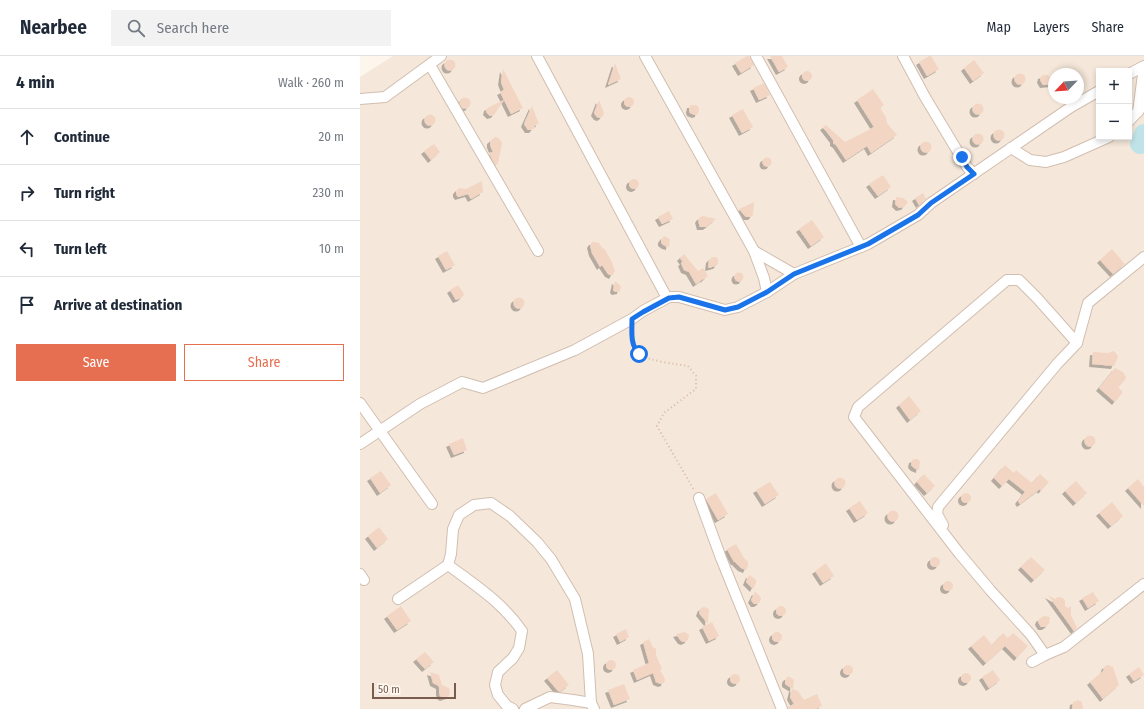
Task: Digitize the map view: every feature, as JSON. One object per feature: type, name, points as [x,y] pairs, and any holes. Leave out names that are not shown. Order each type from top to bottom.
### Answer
[{"type":"street","points":[[360,99],[385,97],[441,56]]},
{"type":"street","points":[[537,56],[667,298]]},
{"type":"street","points":[[645,56],[754,251],[764,278],[767,292]]},
{"type":"street","points":[[756,56],[861,248]]},
{"type":"street","points":[[903,56],[925,97],[967,167],[974,174]]},
{"type":"street","points":[[430,65],[538,251]]},
{"type":"street","points":[[1132,72],[1144,66]]},
{"type":"street","points":[[1132,118],[1141,109],[1144,66]]},
{"type":"street","points":[[360,444],[420,404],[462,382],[483,388],[575,350],[667,298],[679,297],[725,310],[738,307],[767,292],[794,274],[861,248],[918,215],[931,203],[1011,148],[1071,107],[1096,93]]},
{"type":"street","points":[[1011,148],[1030,160],[1046,162],[1064,157],[1102,140]]},
{"type":"street","points":[[754,251],[794,274]]},
{"type":"street","points":[[959,553],[937,514],[938,507],[1057,364],[1077,344],[1088,303],[1144,257]]},
{"type":"street","points":[[1045,655],[1031,635],[959,553],[854,417],[858,407],[1007,280],[1020,280],[1077,344]]},
{"type":"street","points":[[360,403],[379,432],[432,504]]},
{"type":"street","points":[[699,498],[720,558],[782,709]]},
{"type":"street","points":[[398,599],[448,565],[451,554],[453,530],[459,515],[474,505],[491,503],[510,516],[537,542],[551,559],[575,599],[588,654],[592,706],[573,700],[550,697],[525,709]]},
{"type":"street","points":[[448,565],[491,597],[512,617],[522,631],[519,648],[513,658],[498,672],[495,685],[498,695],[506,706],[513,709]]},
{"type":"street","points":[[1032,662],[1064,647],[1144,584]]},
{"type":"path","points":[[632,319],[631,338],[634,348],[639,354],[665,362],[688,366],[696,376],[696,389],[664,413],[658,426],[699,498]]},
{"type":"shaded area","points":[[393,56],[1144,56],[1144,709],[360,709],[360,77]]},
{"type":"building","points":[[749,56],[754,65],[741,73],[735,63]]},
{"type":"building","points":[[770,56],[782,56],[788,67],[779,72]]},
{"type":"building","points":[[931,56],[939,69],[927,76],[919,62]]},
{"type":"building","points":[[448,60],[452,60],[454,61],[454,69],[448,70],[445,67],[445,63]]},
{"type":"building","points":[[974,60],[984,73],[973,81],[964,68]]},
{"type":"building","points":[[615,63],[621,79],[608,85]]},
{"type":"building","points":[[503,69],[523,108],[511,114],[500,92],[504,90],[501,82]]},
{"type":"building","points":[[805,71],[809,71],[811,72],[811,80],[805,81],[802,78],[802,74]]},
{"type":"building","points":[[1018,74],[1022,74],[1024,75],[1024,83],[1018,84],[1015,81],[1015,77]]},
{"type":"building","points":[[1048,75],[1048,85],[1043,85],[1040,80],[1041,76]]},
{"type":"building","points":[[764,83],[770,95],[759,100],[753,88]]},
{"type":"building","points":[[873,89],[884,105],[880,108],[886,117],[887,123],[897,135],[871,153],[867,146],[846,160],[823,127],[826,125],[845,142],[874,127],[857,100]]},
{"type":"building","points":[[627,97],[631,97],[633,98],[633,106],[627,107],[624,104],[624,100]]},
{"type":"building","points":[[463,98],[467,98],[469,99],[469,107],[463,108],[460,105],[460,101]]},
{"type":"building","points":[[504,100],[494,115],[490,116],[486,112],[487,108]]},
{"type":"building","points":[[599,100],[604,113],[600,118],[594,113]]},
{"type":"building","points":[[976,104],[980,104],[982,105],[982,113],[976,114],[973,111],[973,107]]},
{"type":"building","points":[[690,105],[698,106],[698,114],[695,115],[690,113]]},
{"type":"building","points":[[532,106],[539,124],[535,125],[532,130],[528,130],[524,124]]},
{"type":"building","points":[[743,109],[753,127],[742,133],[732,115]]},
{"type":"building","points":[[430,114],[434,116],[436,120],[434,124],[430,126],[426,124],[424,120],[426,116]]},
{"type":"building","points":[[997,130],[1001,130],[1003,131],[1003,139],[997,140],[994,137],[994,133]]},
{"type":"building","points":[[976,134],[980,134],[982,135],[982,143],[976,144],[973,141],[973,137]]},
{"type":"building","points":[[495,137],[499,138],[502,143],[498,164],[495,165],[489,153],[493,152],[490,141]]},
{"type":"building","points":[[924,142],[928,142],[930,143],[930,151],[924,152],[921,149],[921,145]]},
{"type":"building","points":[[434,144],[440,152],[431,160],[424,151]]},
{"type":"building","points":[[767,157],[772,162],[767,167],[762,162]]},
{"type":"building","points":[[883,175],[891,187],[878,196],[869,184]]},
{"type":"building","points":[[634,179],[639,184],[634,189],[629,184]]},
{"type":"building","points":[[482,181],[483,192],[471,199],[468,194],[458,197],[456,194],[456,191],[459,188],[466,189]]},
{"type":"building","points":[[923,193],[926,199],[919,205],[915,198]]},
{"type":"building","points":[[896,197],[903,198],[908,202],[904,207],[899,208],[895,204]]},
{"type":"building","points":[[754,202],[753,215],[751,217],[746,217],[739,209]]},
{"type":"building","points":[[669,211],[673,219],[662,224],[658,217]]},
{"type":"building","points":[[703,216],[716,219],[706,227],[700,227],[698,220]]},
{"type":"building","points":[[812,220],[824,237],[811,246],[799,229]]},
{"type":"building","points":[[664,236],[670,239],[669,247],[661,243]]},
{"type":"building","points":[[592,242],[599,243],[603,249],[604,248],[615,271],[612,276],[608,274],[602,265],[600,267],[592,253],[590,245]]},
{"type":"building","points":[[1112,249],[1125,264],[1113,274],[1100,260]]},
{"type":"building","points":[[447,251],[455,265],[446,270],[438,256]]},
{"type":"building","points":[[684,254],[698,271],[703,268],[708,276],[704,279],[705,280],[703,279],[696,284],[689,272],[684,270],[681,263],[683,262],[680,258]]},
{"type":"building","points":[[712,257],[716,257],[718,259],[718,264],[708,268],[709,260]]},
{"type":"building","points":[[739,272],[744,277],[739,282],[734,277]]},
{"type":"building","points":[[615,281],[621,286],[620,291],[615,292],[613,290]]},
{"type":"building","points":[[458,285],[464,295],[456,300],[450,290]]},
{"type":"building","points":[[519,297],[523,299],[525,303],[523,307],[519,309],[515,307],[513,303],[515,299]]},
{"type":"building","points":[[1113,351],[1118,357],[1114,366],[1092,364],[1093,352],[1108,353]]},
{"type":"building","points":[[1115,368],[1123,372],[1126,377],[1118,387],[1123,392],[1115,402],[1099,388]]},
{"type":"building","points":[[909,396],[921,411],[910,420],[899,405]]},
{"type":"building","points":[[1088,436],[1092,436],[1094,437],[1094,445],[1088,446],[1085,443],[1085,439]]},
{"type":"building","points":[[463,438],[467,450],[454,455],[449,444]]},
{"type":"building","points":[[918,459],[920,462],[919,470],[911,465],[912,460]]},
{"type":"building","points":[[1005,465],[1014,473],[1016,470],[1032,483],[1040,474],[1049,482],[1041,491],[1040,489],[1020,504],[1018,501],[1025,492],[1024,491],[1009,479],[1002,486],[994,478]]},
{"type":"building","points":[[381,471],[391,485],[380,493],[370,478]]},
{"type":"building","points":[[924,474],[935,486],[927,493],[917,482]]},
{"type":"building","points":[[840,477],[844,479],[846,483],[844,487],[840,489],[836,487],[834,483],[836,479]]},
{"type":"building","points":[[1138,479],[1144,487],[1144,506],[1128,488]]},
{"type":"building","points":[[1076,481],[1087,493],[1076,503],[1065,491]]},
{"type":"building","points":[[770,482],[779,495],[765,504],[756,490]]},
{"type":"building","points":[[716,493],[728,514],[718,520],[706,499]]},
{"type":"building","points":[[964,493],[968,493],[971,498],[968,503],[964,503],[961,500],[961,496]]},
{"type":"building","points":[[860,501],[868,513],[857,520],[849,508]]},
{"type":"building","points":[[1112,502],[1123,516],[1111,526],[1099,513]]},
{"type":"building","points":[[893,510],[897,512],[899,516],[897,520],[893,522],[889,520],[887,516],[889,512]]},
{"type":"building","points":[[379,527],[388,539],[377,548],[368,536]]},
{"type":"building","points":[[736,544],[748,562],[746,570],[734,562],[727,549]]},
{"type":"building","points":[[933,557],[937,557],[940,562],[937,567],[933,567],[930,564],[930,560]]},
{"type":"building","points":[[1031,557],[1045,570],[1034,580],[1021,567]]},
{"type":"building","points":[[826,563],[834,576],[823,583],[815,571]]},
{"type":"building","points":[[749,575],[756,580],[753,589],[746,582]]},
{"type":"building","points":[[946,581],[950,581],[953,586],[950,591],[946,591],[943,588],[943,584]]},
{"type":"building","points":[[755,592],[761,599],[757,604],[754,604],[751,600]]},
{"type":"building","points":[[1093,592],[1099,601],[1088,608],[1082,598]]},
{"type":"building","points":[[1048,595],[1055,599],[1058,597],[1063,598],[1065,601],[1065,606],[1068,608],[1071,606],[1071,615],[1077,628],[1074,631]]},
{"type":"building","points":[[401,606],[411,621],[397,630],[387,616]]},
{"type":"building","points":[[779,606],[783,606],[786,611],[783,616],[779,616],[776,613],[776,609]]},
{"type":"building","points":[[704,607],[709,609],[708,624],[699,613],[701,608]]},
{"type":"building","points":[[1044,616],[1050,617],[1049,624],[1045,627],[1041,627],[1038,622],[1039,619]]},
{"type":"building","points":[[712,622],[719,636],[709,641],[702,627]]},
{"type":"building","points":[[626,629],[629,637],[620,642],[616,634]]},
{"type":"building","points":[[685,632],[689,635],[688,640],[684,642],[681,641],[676,634]]},
{"type":"building","points":[[775,632],[779,632],[782,637],[779,642],[775,642],[772,639],[772,635]]},
{"type":"building","points":[[1003,633],[1008,638],[1013,633],[1028,646],[1017,658],[1005,646],[986,663],[971,646],[984,635],[992,645]]},
{"type":"building","points":[[649,639],[653,647],[656,649],[656,655],[662,669],[660,670],[665,679],[664,683],[661,684],[656,682],[653,673],[637,680],[633,670],[649,663],[643,642]]},
{"type":"building","points":[[425,652],[434,662],[425,669],[416,659]]},
{"type":"building","points":[[611,660],[616,665],[611,670],[606,665]]},
{"type":"building","points":[[848,665],[853,670],[848,675],[843,670]]},
{"type":"building","points":[[1108,665],[1113,667],[1119,685],[1103,699],[1090,682],[1103,671],[1105,666]]},
{"type":"building","points":[[1139,667],[1144,675],[1134,681],[1129,674]]},
{"type":"building","points":[[557,670],[569,685],[560,692],[547,678]]},
{"type":"building","points":[[993,670],[1000,680],[989,688],[982,677]]},
{"type":"building","points":[[430,672],[439,675],[442,685],[449,688],[449,696],[443,698],[440,696],[439,686],[433,683]]},
{"type":"building","points":[[964,673],[968,673],[971,678],[968,683],[964,683],[961,680],[961,676]]},
{"type":"building","points":[[735,674],[740,679],[735,684],[730,679]]},
{"type":"building","points":[[787,677],[794,680],[793,689],[785,684]]},
{"type":"building","points":[[624,684],[630,699],[614,705],[608,690]]},
{"type":"building","points":[[792,689],[798,691],[804,700],[817,694],[822,706],[816,709],[788,709],[788,707],[794,704],[790,697]]},
{"type":"building","points":[[1078,700],[1082,702],[1083,709],[1072,709],[1073,702]]},
{"type":"waterway","points":[[1140,144],[1144,134]]},
{"type":"route","points":[[639,354],[634,348],[631,338],[632,319],[643,312],[667,298],[679,297],[725,310],[738,307],[767,292],[794,274],[861,248],[918,215],[931,203],[974,174],[967,167],[962,157]]}]
